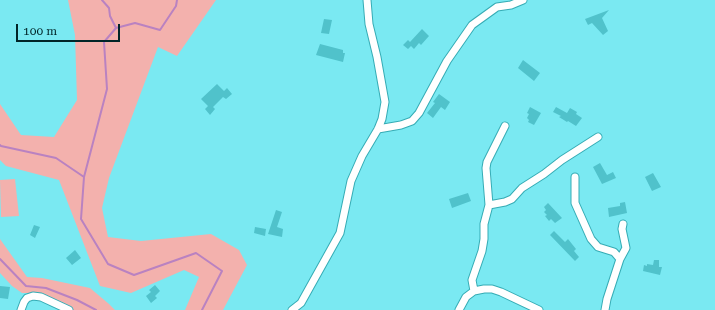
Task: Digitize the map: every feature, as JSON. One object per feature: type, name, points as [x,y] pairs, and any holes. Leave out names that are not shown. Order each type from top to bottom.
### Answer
[{"type":"street","points":[[292,310],[301,303],[340,232],[351,181],[362,156],[378,129],[382,119],[385,102],[377,57],[369,24],[367,0]]},
{"type":"street","points":[[378,129],[401,125],[412,121],[419,113],[447,61],[472,25],[497,7],[511,5],[523,0]]},
{"type":"street","points":[[474,291],[472,280],[482,251],[484,224],[490,205],[486,168],[487,162],[505,126]]},
{"type":"street","points":[[490,205],[505,202],[512,198],[522,188],[598,137]]},
{"type":"street","points":[[575,177],[575,203],[591,239],[598,247],[614,252],[620,259]]},
{"type":"street","points":[[606,310],[620,259],[626,248],[622,224]]},
{"type":"street","points":[[459,310],[466,297],[474,291],[484,289],[492,289],[539,310]]},
{"type":"street","points":[[21,310],[27,298],[33,296],[41,297],[69,310]]},
{"type":"shaded area","points":[[68,0],[216,0],[177,56],[158,47],[109,178],[102,208],[108,237],[141,241],[211,234],[239,250],[247,265],[223,310],[185,310],[199,277],[184,270],[131,293],[100,286],[59,180],[6,166],[0,160],[0,104],[21,135],[54,137],[77,100],[75,35]]},
{"type":"shaded area","points":[[15,179],[19,216],[1,217],[0,180]]},
{"type":"shaded area","points":[[0,239],[27,277],[42,278],[90,288],[115,310],[73,310],[50,297],[38,293],[22,293],[12,286],[0,273]]},
{"type":"building","points":[[609,10],[602,18],[608,31],[603,35],[592,23],[588,25],[585,19]]},
{"type":"building","points":[[324,19],[332,20],[329,34],[321,33]]},
{"type":"building","points":[[422,29],[429,36],[421,45],[419,43],[414,49],[411,46],[408,49],[403,45],[408,40],[410,42]]},
{"type":"building","points":[[320,44],[343,50],[343,53],[345,53],[343,62],[316,55]]},
{"type":"building","points":[[523,60],[540,73],[534,81],[518,68]]},
{"type":"building","points":[[217,84],[224,91],[227,88],[232,94],[226,99],[223,97],[213,107],[215,109],[210,115],[205,109],[208,106],[201,99]]},
{"type":"building","points":[[439,94],[450,102],[445,110],[441,107],[433,118],[427,113],[435,103],[433,102]]},
{"type":"building","points":[[530,107],[541,113],[534,125],[528,122],[529,120],[527,118],[529,114],[527,113]]},
{"type":"building","points":[[556,107],[567,113],[570,108],[577,112],[576,114],[582,118],[576,126],[568,121],[567,122],[559,117],[561,116],[553,112]]},
{"type":"building","points":[[600,163],[607,175],[613,172],[616,178],[602,184],[593,167]]},
{"type":"building","points":[[653,173],[661,187],[652,191],[645,177]]},
{"type":"building","points":[[468,193],[471,201],[452,208],[449,199]]},
{"type":"building","points":[[625,202],[627,213],[609,217],[608,208],[620,206],[620,203]]},
{"type":"building","points":[[548,203],[562,218],[555,223],[551,219],[549,221],[545,216],[547,215],[544,212],[546,210],[544,207]]},
{"type":"building","points":[[276,210],[282,212],[277,227],[283,229],[282,237],[268,234]]},
{"type":"building","points":[[34,225],[40,227],[35,238],[30,235]]},
{"type":"building","points":[[255,227],[266,229],[265,236],[254,233]]},
{"type":"building","points":[[554,231],[565,242],[568,239],[576,249],[574,251],[579,257],[575,261],[550,235]]},
{"type":"building","points":[[75,250],[81,258],[72,265],[66,258]]},
{"type":"building","points":[[654,260],[659,260],[659,267],[662,267],[660,275],[643,271],[644,265],[653,265]]},
{"type":"building","points":[[155,285],[160,291],[155,296],[157,298],[151,303],[146,296],[151,292],[149,290]]},
{"type":"building","points":[[0,286],[10,287],[8,299],[0,298]]},
{"type":"waterway","points":[[102,0],[109,8],[110,16],[116,28]]},
{"type":"waterway","points":[[177,0],[176,6],[160,30],[135,23],[116,28],[104,42],[107,89],[84,177],[81,219],[108,264],[134,275],[196,253],[222,271],[202,310]]},
{"type":"waterway","points":[[0,145],[56,158],[84,177]]},
{"type":"waterway","points":[[0,259],[26,286],[46,288],[77,300],[96,310]]}]
